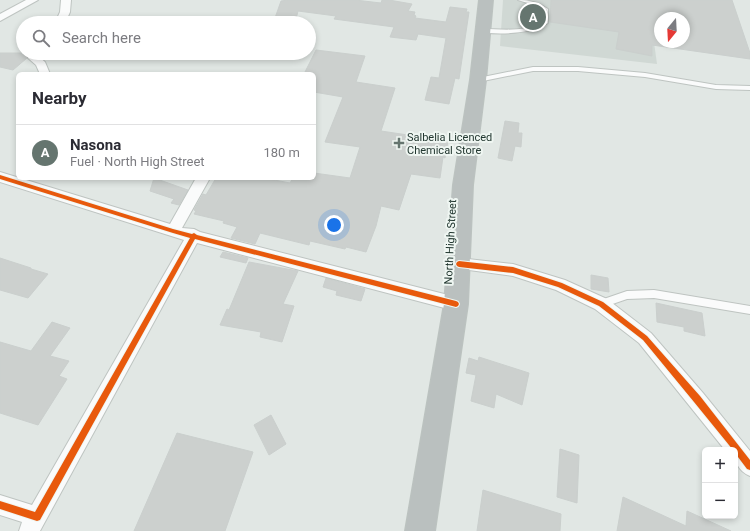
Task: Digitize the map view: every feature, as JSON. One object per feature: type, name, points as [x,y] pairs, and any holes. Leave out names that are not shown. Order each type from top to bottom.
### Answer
[{"type":"highway","name":"North High Street","points":[[420,531],[456,304],[463,185],[478,80],[486,0]]},
{"type":"street","points":[[0,18],[33,0]]},
{"type":"street","points":[[65,16],[67,5],[66,0]]},
{"type":"street","points":[[37,60],[42,65],[44,72]]},
{"type":"street","points":[[0,177],[173,231],[194,235],[456,304]]},
{"type":"street","points":[[173,231],[202,180]]},
{"type":"street","points":[[0,504],[33,524],[194,235]]},
{"type":"street","points":[[459,264],[513,270],[560,285],[601,304],[645,338],[750,466]]},
{"type":"lane","points":[[482,31],[531,29],[540,27],[546,22],[546,10],[539,5],[521,0]]},
{"type":"lane","points":[[478,80],[533,69],[578,69],[645,75],[716,87],[750,88]]},
{"type":"lane","points":[[601,304],[627,295],[654,294],[750,310]]},
{"type":"shaded area","points":[[503,0],[596,0],[649,6],[657,64],[500,46]]},
{"type":"building","points":[[355,0],[381,3],[382,0],[389,0],[412,4],[408,11],[415,12],[415,18],[446,22],[450,7],[467,9],[466,12],[469,12],[459,79],[455,78],[449,104],[425,100],[431,77],[439,78],[446,38],[418,34],[416,40],[390,37],[394,27],[334,19],[336,16],[298,11],[297,16],[276,16],[281,1]]},
{"type":"building","points":[[551,0],[732,0],[750,53],[750,59],[673,48],[690,48],[690,12],[654,12],[654,45],[652,45],[652,56],[616,49],[619,32],[550,22]]},
{"type":"building","points":[[316,50],[365,56],[356,82],[395,88],[381,131],[448,141],[445,158],[443,157],[440,178],[411,174],[399,210],[381,206],[376,226],[366,252],[310,241],[309,245],[260,233],[255,244],[231,238],[237,227],[223,223],[224,221],[194,214],[196,211],[194,210],[203,194],[206,195],[215,180],[274,180],[290,183],[292,180],[316,180],[316,173],[350,178],[360,147],[325,142],[343,97],[316,92],[316,72],[305,72],[311,60],[316,60]]},
{"type":"building","points":[[0,53],[16,53],[16,60],[25,60],[13,70],[0,67]]},
{"type":"building","points":[[505,121],[519,123],[518,133],[522,133],[521,147],[515,146],[512,161],[498,158]]},
{"type":"building","points":[[153,180],[160,180],[188,190],[179,205],[171,203],[174,199],[150,191]]},
{"type":"building","points":[[223,252],[248,258],[246,263],[220,257]]},
{"type":"building","points":[[0,258],[48,274],[28,298],[0,290]]},
{"type":"building","points":[[249,262],[298,271],[283,304],[294,306],[282,342],[260,337],[261,332],[220,325],[227,309],[229,310]]},
{"type":"building","points":[[591,275],[608,278],[609,292],[591,289]]},
{"type":"building","points":[[326,278],[365,289],[361,301],[336,295],[337,291],[323,287]]},
{"type":"building","points":[[656,303],[702,313],[705,336],[684,331],[684,327],[657,322]]},
{"type":"building","points":[[52,322],[70,328],[50,356],[69,361],[59,376],[67,379],[38,425],[0,413],[0,342],[31,351]]},
{"type":"building","points":[[479,357],[529,373],[522,405],[496,394],[494,408],[471,401],[476,375],[466,373],[469,358],[478,361]]},
{"type":"building","points":[[271,415],[286,444],[269,455],[254,425]]},
{"type":"building","points":[[177,433],[253,452],[225,531],[134,531]]},
{"type":"building","points":[[560,449],[579,455],[577,503],[557,497]]},
{"type":"building","points":[[483,490],[561,514],[560,531],[477,531]]},
{"type":"building","points":[[623,497],[686,526],[687,511],[731,531],[617,531]]},
{"type":"cycle path","points":[[0,177],[173,231],[456,304]]},
{"type":"cycle path","points":[[0,505],[37,517],[194,235]]},
{"type":"cycle path","points":[[459,264],[513,270],[560,285],[601,304],[645,338],[697,399],[750,466]]},
{"type":"place","name":"Nasona","points":[[533,17]]},
{"type":"place","name":"Salbelia Licenced Chemical Store","points":[[399,143]]}]
